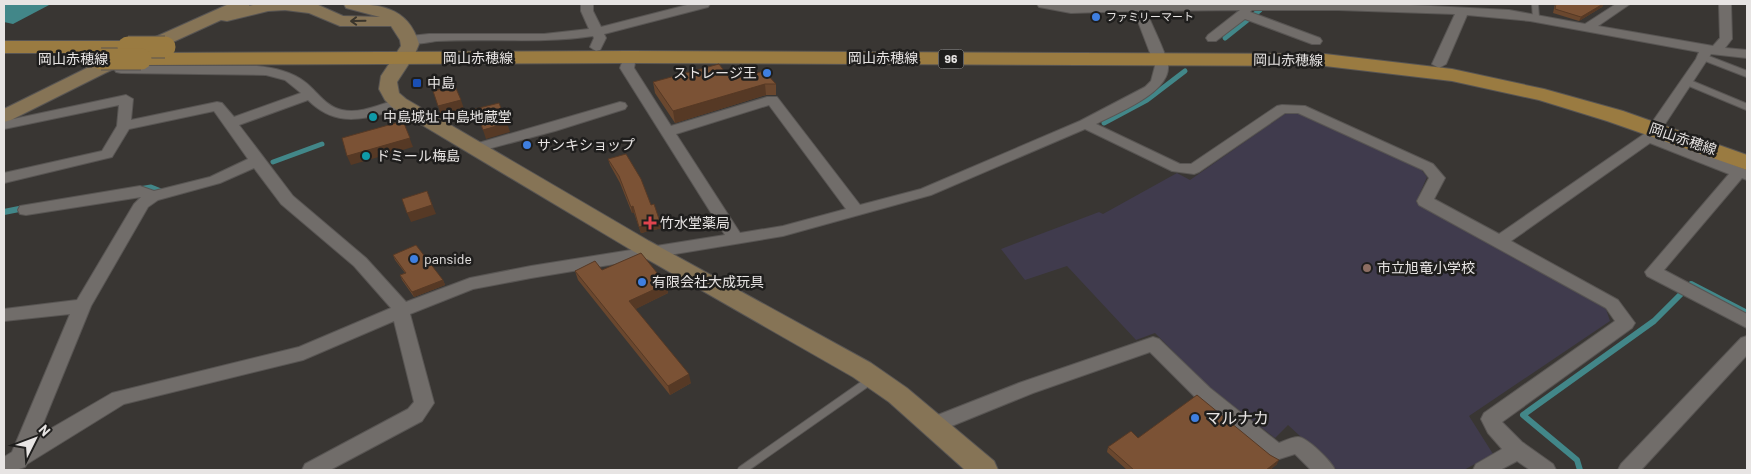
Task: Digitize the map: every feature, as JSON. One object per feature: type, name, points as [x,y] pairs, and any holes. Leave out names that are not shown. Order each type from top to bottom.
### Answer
[{"type":"main road","name":"岡山赤穂線","points":[[4,47],[68,47],[135,53],[596,38],[1158,53],[1325,60],[1452,75],[1544,95],[1655,129],[1747,152]]},
{"type":"main road","name":"岡山赤穂線","points":[[4,59],[43,59],[100,64],[135,53],[165,47],[406,44],[630,57],[1320,50],[1439,64],[1545,86],[1655,129],[1744,170]]},
{"type":"street","points":[[4,116],[100,64],[242,4]]},
{"type":"street","points":[[352,4],[379,10],[395,18],[406,44],[387,85],[390,96],[399,103],[473,149],[874,378],[898,395],[978,469]]},
{"type":"street","points":[[587,4],[587,11],[596,38],[704,4]]},
{"type":"street","points":[[1043,4],[1071,9],[1139,8],[1253,11],[1438,7],[1462,11],[1497,12],[1708,52],[1747,54]]},
{"type":"street","points":[[1587,28],[1624,4]]},
{"type":"street","points":[[1498,242],[1655,129],[1708,52],[1726,39],[1725,4]]},
{"type":"street","points":[[179,32],[230,14],[268,6],[285,5],[313,8],[340,21],[385,22],[406,44]]},
{"type":"street","points":[[12,466],[119,398],[303,353],[470,284],[531,272],[783,231],[926,192],[1085,124],[1150,90],[1157,82],[1162,66],[1139,8]]},
{"type":"street","points":[[1212,38],[1253,11]]},
{"type":"street","points":[[1253,11],[1316,41]]},
{"type":"street","points":[[1439,64],[1462,11]]},
{"type":"street","points":[[630,57],[627,68],[736,239]]},
{"type":"street","points":[[100,64],[274,72],[294,80],[323,107],[335,113],[350,116],[399,103]]},
{"type":"street","points":[[231,123],[310,94]]},
{"type":"street","points":[[4,125],[126,100],[124,126],[107,154],[4,178]]},
{"type":"street","points":[[668,132],[772,100],[856,211]]},
{"type":"street","points":[[124,126],[217,106],[287,200],[360,262],[399,306],[424,403],[415,415],[312,470]]},
{"type":"street","points":[[473,149],[620,106]]},
{"type":"street","points":[[1085,124],[1177,168],[1194,169],[1282,108],[1300,109],[1428,167],[1437,178],[1426,201],[1612,304],[1626,323],[1491,419],[1496,431],[1546,470]]},
{"type":"street","points":[[12,466],[82,306],[142,204],[154,196],[215,180],[257,162]]},
{"type":"street","points":[[1744,170],[1653,272],[1747,322]]},
{"type":"street","points":[[26,210],[140,191],[154,196]]},
{"type":"street","points":[[4,315],[82,306]]},
{"type":"street","points":[[1628,470],[1747,343]]},
{"type":"street","points":[[932,426],[1026,388],[1153,344],[1203,393],[1276,452],[1298,445],[1325,470]]},
{"type":"street","points":[[1483,470],[1518,450]]},
{"type":"lane","points":[[1536,4],[1536,18]]},
{"type":"lane","points":[[1708,52],[1747,74]]},
{"type":"lane","points":[[1687,82],[1747,107]]},
{"type":"lane","points":[[742,470],[874,378]]},
{"type":"shaded area","points":[[1288,112],[1300,114],[1420,168],[1427,177],[1416,202],[1606,309],[1610,321],[1469,416],[1493,454],[1464,470],[1337,470],[1288,425],[1275,438],[1208,386],[1155,333],[1136,340],[1067,266],[1025,280],[1001,249],[1099,212],[1103,214],[1177,173],[1190,180]]},
{"type":"water","points":[[4,4],[51,4],[13,24],[4,22]]},
{"type":"building","points":[[1556,4],[1603,4],[1581,17],[1555,9]]},
{"type":"building","points":[[719,64],[731,80],[764,71],[776,84],[765,84],[673,111],[653,82]]},
{"type":"building","points":[[455,86],[461,100],[438,106],[433,91]]},
{"type":"building","points":[[499,103],[507,123],[483,130],[475,109]]},
{"type":"building","points":[[403,121],[410,138],[347,156],[342,138]]},
{"type":"building","points":[[626,154],[641,179],[651,205],[654,204],[660,222],[639,227],[633,206],[631,207],[619,176],[608,159]]},
{"type":"building","points":[[427,191],[432,205],[407,213],[402,199]]},
{"type":"building","points":[[416,245],[443,280],[412,292],[400,275],[406,273],[393,255]]},
{"type":"building","points":[[641,253],[666,284],[629,301],[689,374],[668,386],[575,271],[595,261],[602,270]]},
{"type":"building","name":"マルナカ","points":[[1197,395],[1270,455],[1279,460],[1266,470],[1134,470],[1108,447],[1131,431],[1138,438]]},
{"type":"waterway","points":[[1225,38],[1260,10],[1260,4]]},
{"type":"waterway","points":[[1299,4],[1313,4]]},
{"type":"waterway","points":[[1104,123],[1147,100],[1185,71]]},
{"type":"waterway","points":[[273,162],[322,144]]},
{"type":"waterway","points":[[139,189],[151,187],[161,191]]},
{"type":"waterway","points":[[4,212],[24,208]]},
{"type":"waterway","points":[[1580,470],[1577,460],[1523,415],[1654,321],[1691,284],[1747,313]]},
{"type":"place","name":"ファミリーマート","points":[[1096,17]]},
{"type":"place","name":"ストレージ王","points":[[767,73]]},
{"type":"place","name":"中島","points":[[417,83]]},
{"type":"place","name":"中島城址 中島地蔵堂","points":[[373,117]]},
{"type":"place","name":"サンキショップ","points":[[527,145]]},
{"type":"place","name":"ドミール梅島","points":[[366,156]]},
{"type":"place","name":"竹水堂薬局","points":[[650,223]]},
{"type":"place","name":"panside","points":[[414,259]]},
{"type":"place","name":"市立旭竜小学校","points":[[1367,268]]},
{"type":"place","name":"有限会社大成玩具","points":[[642,282]]},
{"type":"place","name":"マルナカ","points":[[1195,418]]}]
